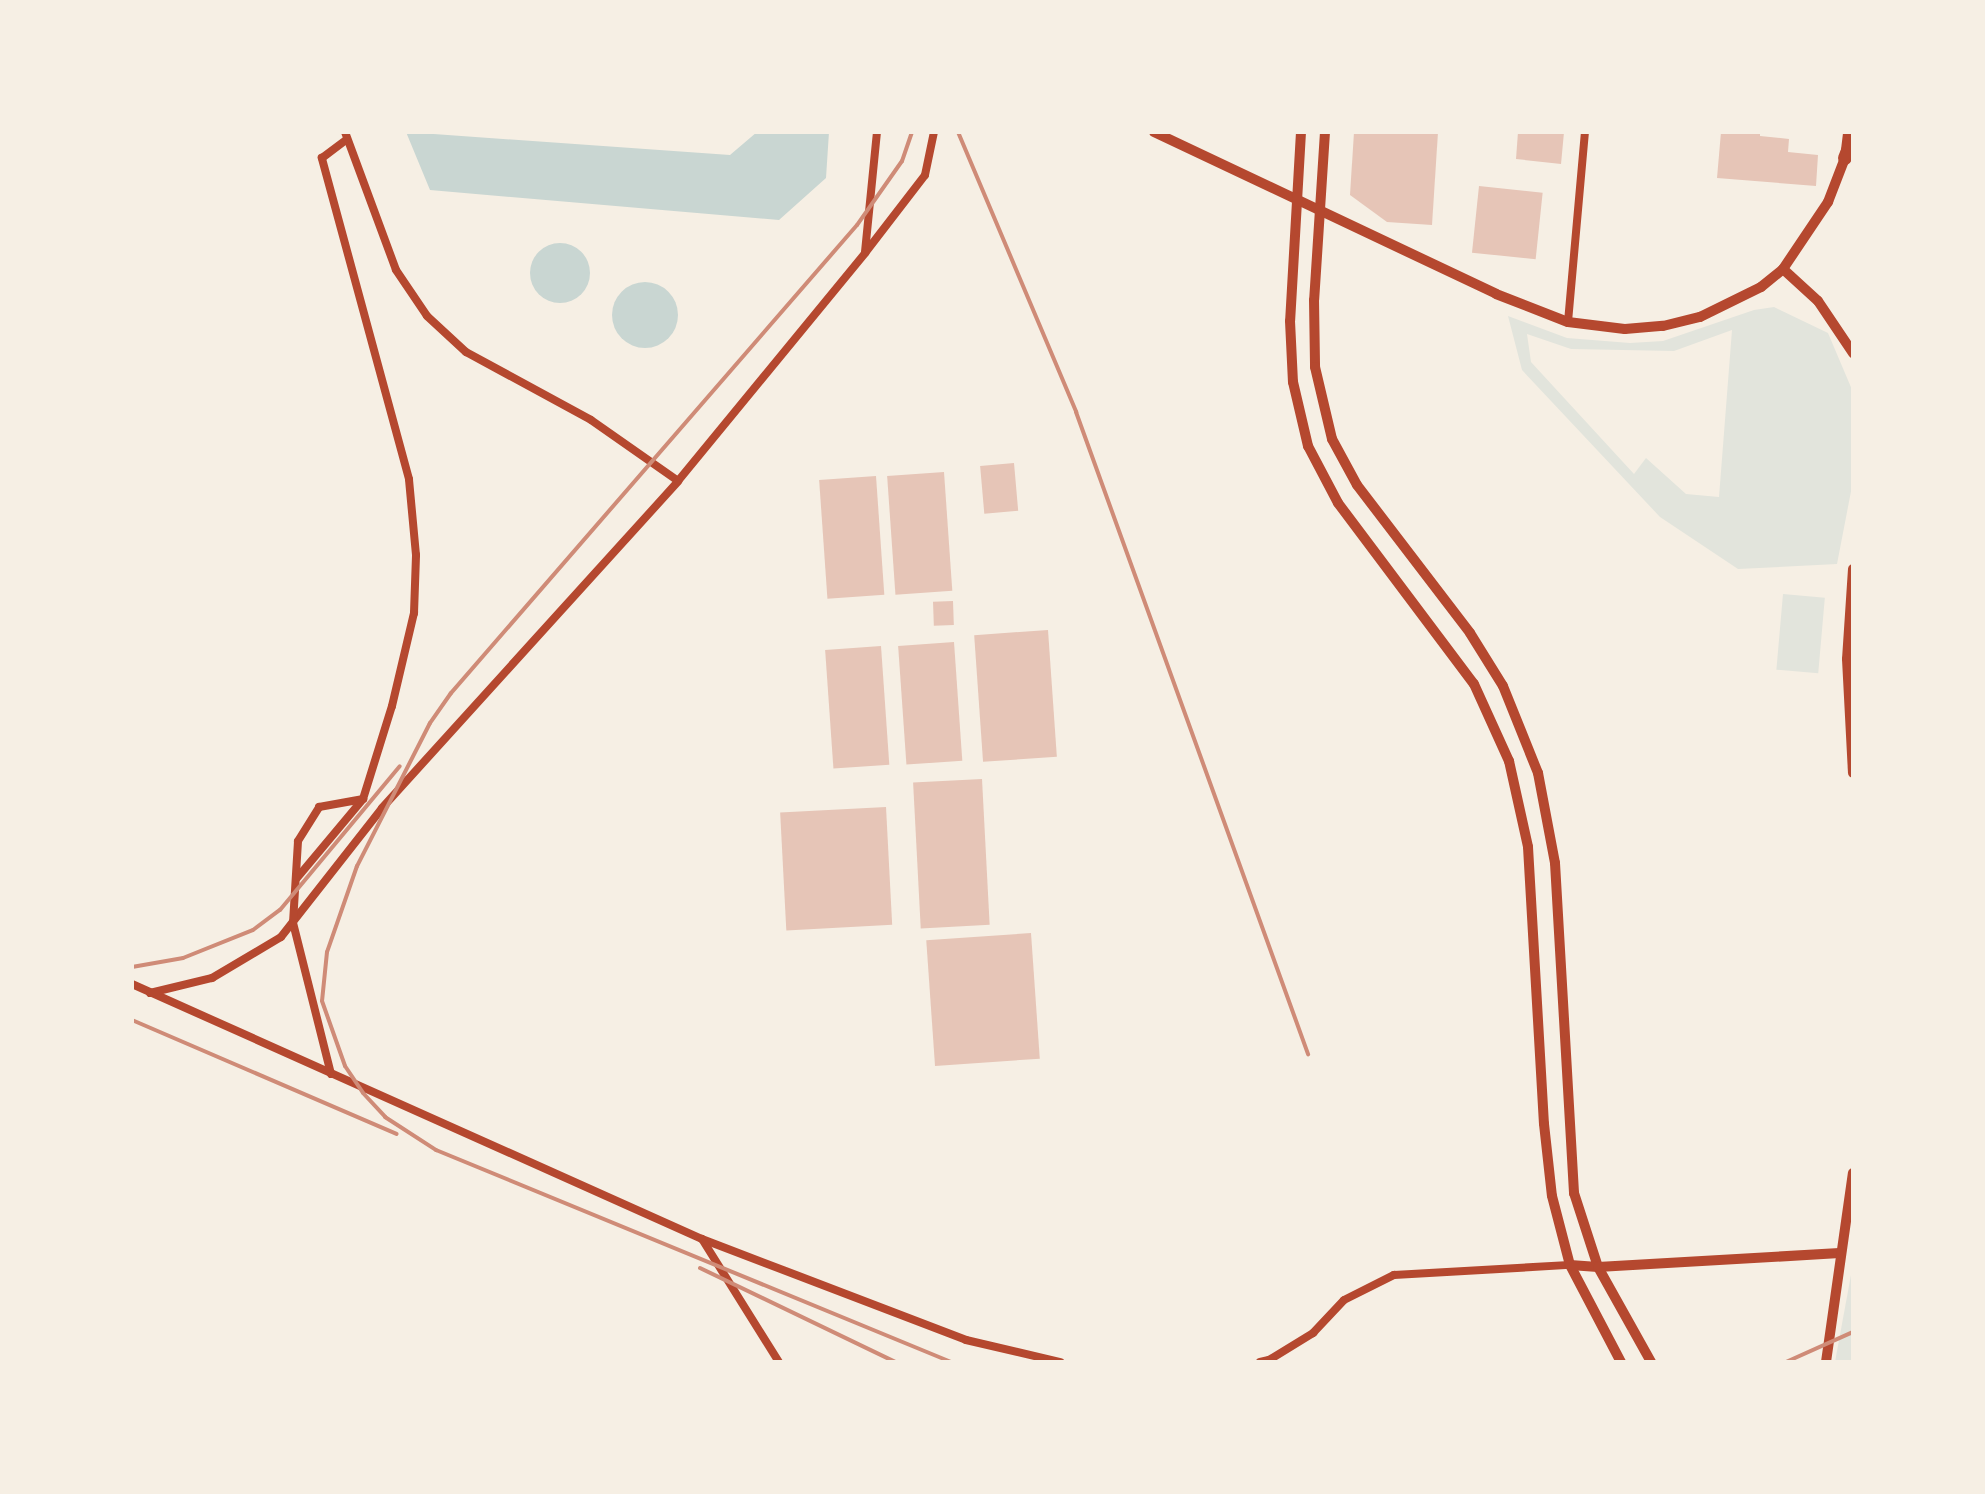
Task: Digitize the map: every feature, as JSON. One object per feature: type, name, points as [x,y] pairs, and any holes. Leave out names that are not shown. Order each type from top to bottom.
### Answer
[{"type":"highway","points":[[1845,158],[1853,138]]},
{"type":"street","points":[[865,253],[877,132]]},
{"type":"street","points":[[150,993],[212,978],[281,937],[387,802],[678,481],[865,253],[925,175],[934,132]]},
{"type":"street","points":[[1154,132],[1496,294],[1568,322],[1625,329],[1663,326],[1700,317],[1761,287],[1783,269],[1828,202],[1845,158],[1848,132]]},
{"type":"street","points":[[1301,132],[1290,336],[1293,382],[1308,446],[1338,503],[1474,684],[1509,761],[1528,847],[1544,1124],[1552,1196],[1570,1265],[1621,1362]]},
{"type":"street","points":[[1325,132],[1318,211],[1315,367],[1332,439],[1357,485],[1470,633],[1503,686],[1538,773],[1555,863],[1574,1193],[1598,1267],[1651,1362]]},
{"type":"street","points":[[1568,322],[1585,132]]},
{"type":"street","points":[[297,878],[363,799],[392,706],[414,613],[416,555],[409,479],[322,158],[346,136],[396,270],[427,316],[466,352],[591,420],[678,481]]},
{"type":"street","points":[[1783,269],[1818,301],[1853,353]]},
{"type":"street","points":[[1853,569],[1847,659],[1853,773]]},
{"type":"street","points":[[331,1074],[293,923],[298,841],[319,807],[363,799]]},
{"type":"street","points":[[132,984],[702,1239],[966,1340],[1060,1362]]},
{"type":"street","points":[[1826,1362],[1853,1173]]},
{"type":"street","points":[[702,1239],[779,1362]]},
{"type":"street","points":[[1260,1362],[1269,1360],[1313,1333],[1344,1300],[1394,1275],[1840,1253]]},
{"type":"shaded area","points":[[406,132],[730,155],[757,132],[829,132],[826,178],[779,220],[430,190]]},
{"type":"shaded area","points":[[560,243],[572,245],[581,252],[588,261],[588,285],[581,294],[572,301],[560,303],[548,301],[539,294],[532,285],[530,273],[532,261],[539,252],[548,245]]},
{"type":"shaded area","points":[[645,282],[668,292],[678,315],[668,338],[645,348],[622,338],[612,315],[622,292]]},
{"type":"shaded area","points":[[1774,307],[1828,333],[1853,392],[1853,481],[1837,564],[1738,569],[1660,517],[1522,370],[1508,316],[1567,338],[1630,343],[1663,341],[1754,310]],"holes":[[[1732,330],[1719,497],[1686,494],[1646,458],[1634,474],[1531,362],[1527,334],[1571,349],[1674,351]]]},
{"type":"shaded area","points":[[1783,594],[1825,598],[1818,673],[1776,670]]},
{"type":"shaded area","points":[[1853,1264],[1853,1362],[1835,1362]]},
{"type":"building","points":[[1354,132],[1438,132],[1432,225],[1387,222],[1350,195]]},
{"type":"building","points":[[1518,132],[1564,132],[1561,164],[1516,159]]},
{"type":"building","points":[[1721,132],[1760,132],[1760,136],[1789,139],[1788,152],[1818,155],[1816,186],[1717,178]]},
{"type":"building","points":[[1479,186],[1543,193],[1536,259],[1472,253]]},
{"type":"building","points":[[1014,463],[1018,511],[984,514],[980,466]]},
{"type":"building","points":[[944,472],[952,591],[895,595],[887,476]]},
{"type":"building","points":[[876,476],[884,595],[827,599],[819,480]]},
{"type":"building","points":[[953,601],[954,625],[934,626],[933,602]]},
{"type":"building","points":[[1048,630],[1057,757],[983,762],[974,635]]},
{"type":"building","points":[[954,642],[962,761],[906,765],[898,646]]},
{"type":"building","points":[[881,646],[889,765],[833,769],[825,650]]},
{"type":"building","points":[[982,779],[990,925],[921,928],[913,783]]},
{"type":"building","points":[[886,807],[892,925],[786,930],[780,813]]},
{"type":"building","points":[[1031,933],[1040,1059],[935,1066],[926,940]]},
{"type":"railway","points":[[912,132],[902,161],[857,225],[451,693],[430,723],[357,866],[327,952],[322,1001],[345,1066],[363,1093],[385,1117],[436,1150],[951,1362]]},
{"type":"railway","points":[[958,132],[1076,412],[1308,1054]]},
{"type":"railway","points":[[132,967],[183,958],[253,930],[280,910],[400,766]]},
{"type":"railway","points":[[132,1020],[397,1134]]},
{"type":"railway","points":[[700,1268],[895,1362]]},
{"type":"railway","points":[[1786,1362],[1853,1332]]}]
